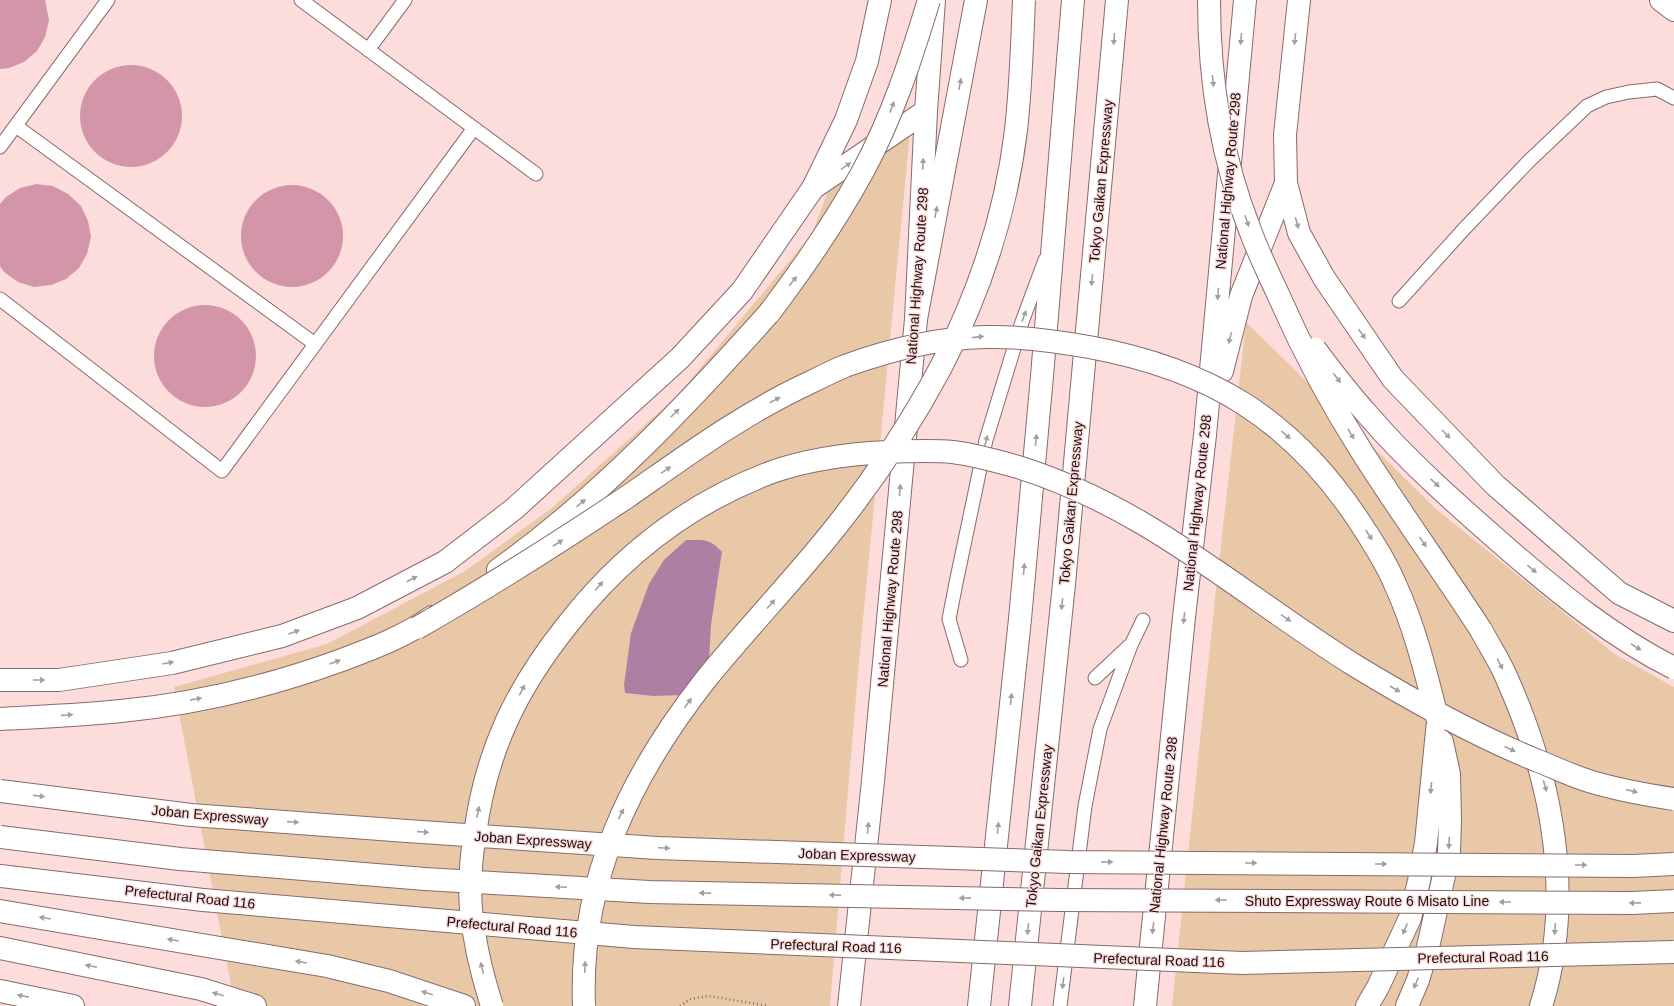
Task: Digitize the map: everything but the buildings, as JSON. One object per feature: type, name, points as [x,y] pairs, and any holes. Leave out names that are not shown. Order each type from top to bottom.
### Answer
[{"type":"main road","points":[[0,680],[58,680],[165,664],[282,636],[357,608],[445,562],[514,509],[680,358],[742,291],[813,188],[846,120],[867,61],[880,0]]},
{"type":"main road","points":[[417,628],[511,561],[555,526],[600,486],[693,396],[770,312],[803,268],[834,221],[863,172],[890,114],[915,47],[929,0]]},
{"type":"main road","name":"National Highway Route 298","points":[[849,1006],[874,774],[916,319],[926,111],[934,0]]},
{"type":"main road","points":[[916,319],[976,0]]},
{"type":"main road","points":[[584,1006],[585,961],[589,919],[599,873],[613,831],[632,792],[680,714],[707,679],[830,534],[864,490],[898,438],[941,366],[964,318],[984,268],[997,228],[1007,181],[1016,131],[1024,0]]},
{"type":"main road","points":[[979,1006],[1020,619],[1073,0]]},
{"type":"main road","name":"Tokyo Gaikan Expressway","points":[[1020,1006],[1064,584],[1117,0]]},
{"type":"main road","points":[[1209,0],[1209,41],[1214,91],[1222,138],[1234,185],[1250,230],[1269,275],[1298,340],[1330,399],[1358,445],[1481,630],[1508,680],[1528,733],[1546,790],[1554,836],[1558,889],[1554,943],[1546,990],[1540,1006]]},
{"type":"main road","name":"National Highway Route 298","points":[[1145,1006],[1184,616],[1205,435],[1245,0]]},
{"type":"main road","points":[[1299,0],[1285,135],[1286,183],[1300,233],[1324,278],[1394,379],[1495,485],[1619,593],[1674,621]]},
{"type":"main road","points":[[1661,0],[1674,10]]},
{"type":"main road","points":[[813,188],[926,111]]},
{"type":"main road","points":[[1205,435],[1241,296],[1286,183]]},
{"type":"main road","points":[[1269,275],[1311,343],[1364,411],[1401,451],[1480,525],[1564,596],[1609,630],[1652,657],[1674,668]]},
{"type":"main road","points":[[0,719],[67,716],[123,711],[229,693],[325,666],[370,649],[417,628],[534,559],[750,414],[799,387],[843,367],[889,352],[932,342],[985,337],[1025,338],[1107,350],[1146,360],[1180,372],[1226,393],[1256,411],[1288,436],[1318,465],[1346,501],[1372,540],[1395,582],[1426,671],[1449,774],[1449,853],[1428,947],[1418,980],[1407,1006]]},
{"type":"main road","points":[[492,1006],[479,956],[471,908],[471,859],[478,812],[488,767],[506,722],[526,682],[549,648],[607,578],[641,548],[676,521],[713,498],[749,481],[785,468],[824,458],[863,453],[915,451],[956,453],[999,461],[1046,476],[1121,510],[1170,539],[1350,662],[1397,691],[1478,735],[1589,781],[1652,796],[1674,799]]},
{"type":"main road","points":[[1367,1006],[1378,987],[1407,924],[1419,881],[1426,843],[1438,721]]},
{"type":"main road","name":"Joban Expressway","points":[[0,791],[191,815],[634,846],[1068,862],[1625,866],[1674,864]]},
{"type":"main road","name":"Shuto Expressway Route 6 Misato Line","points":[[0,837],[180,859],[441,880],[649,892],[1060,900],[1633,903],[1674,901]]},
{"type":"main road","name":"Prefectural Road 116","points":[[0,876],[203,900],[634,937],[1242,964],[1674,952]]},
{"type":"main road","points":[[0,911],[327,966],[389,981],[464,1006]]},
{"type":"main road","points":[[0,948],[201,989],[255,1006]]},
{"type":"main road","points":[[0,991],[73,1006]]},
{"type":"lane","points":[[0,147],[108,0]]},
{"type":"lane","points":[[301,0],[536,174]]},
{"type":"lane","points":[[368,50],[405,0]]},
{"type":"lane","points":[[1399,301],[1519,171],[1587,106],[1606,97],[1657,89],[1674,98]]},
{"type":"lane","points":[[16,126],[315,344]]},
{"type":"lane","points":[[0,299],[222,470],[474,128]]},
{"type":"lane","points":[[960,660],[949,619],[988,433],[1022,322],[1053,239]]},
{"type":"lane","points":[[1060,1006],[1085,806],[1100,730],[1131,645],[1143,620]]},
{"type":"lane","points":[[1095,678],[1131,645]]},
{"type":"path","points":[[680,1006],[691,999],[709,996],[769,1006]]},
{"type":"shaded area","points":[[911,122],[859,661],[830,1006],[235,1006],[174,687],[327,644],[465,571],[552,508],[676,397],[812,234],[834,175]],"holes":[[[722,552],[711,625],[709,661],[687,695],[653,696],[625,693],[624,685]]]},
{"type":"shaded area","points":[[1246,322],[1436,509],[1616,655],[1674,687],[1674,1006],[1172,1006]]},
{"type":"shaded area","points":[[686,540],[702,540],[710,542],[718,547],[722,552],[711,625],[709,661],[687,695],[653,696],[625,693],[624,685],[631,633],[649,584],[664,560]]}]
